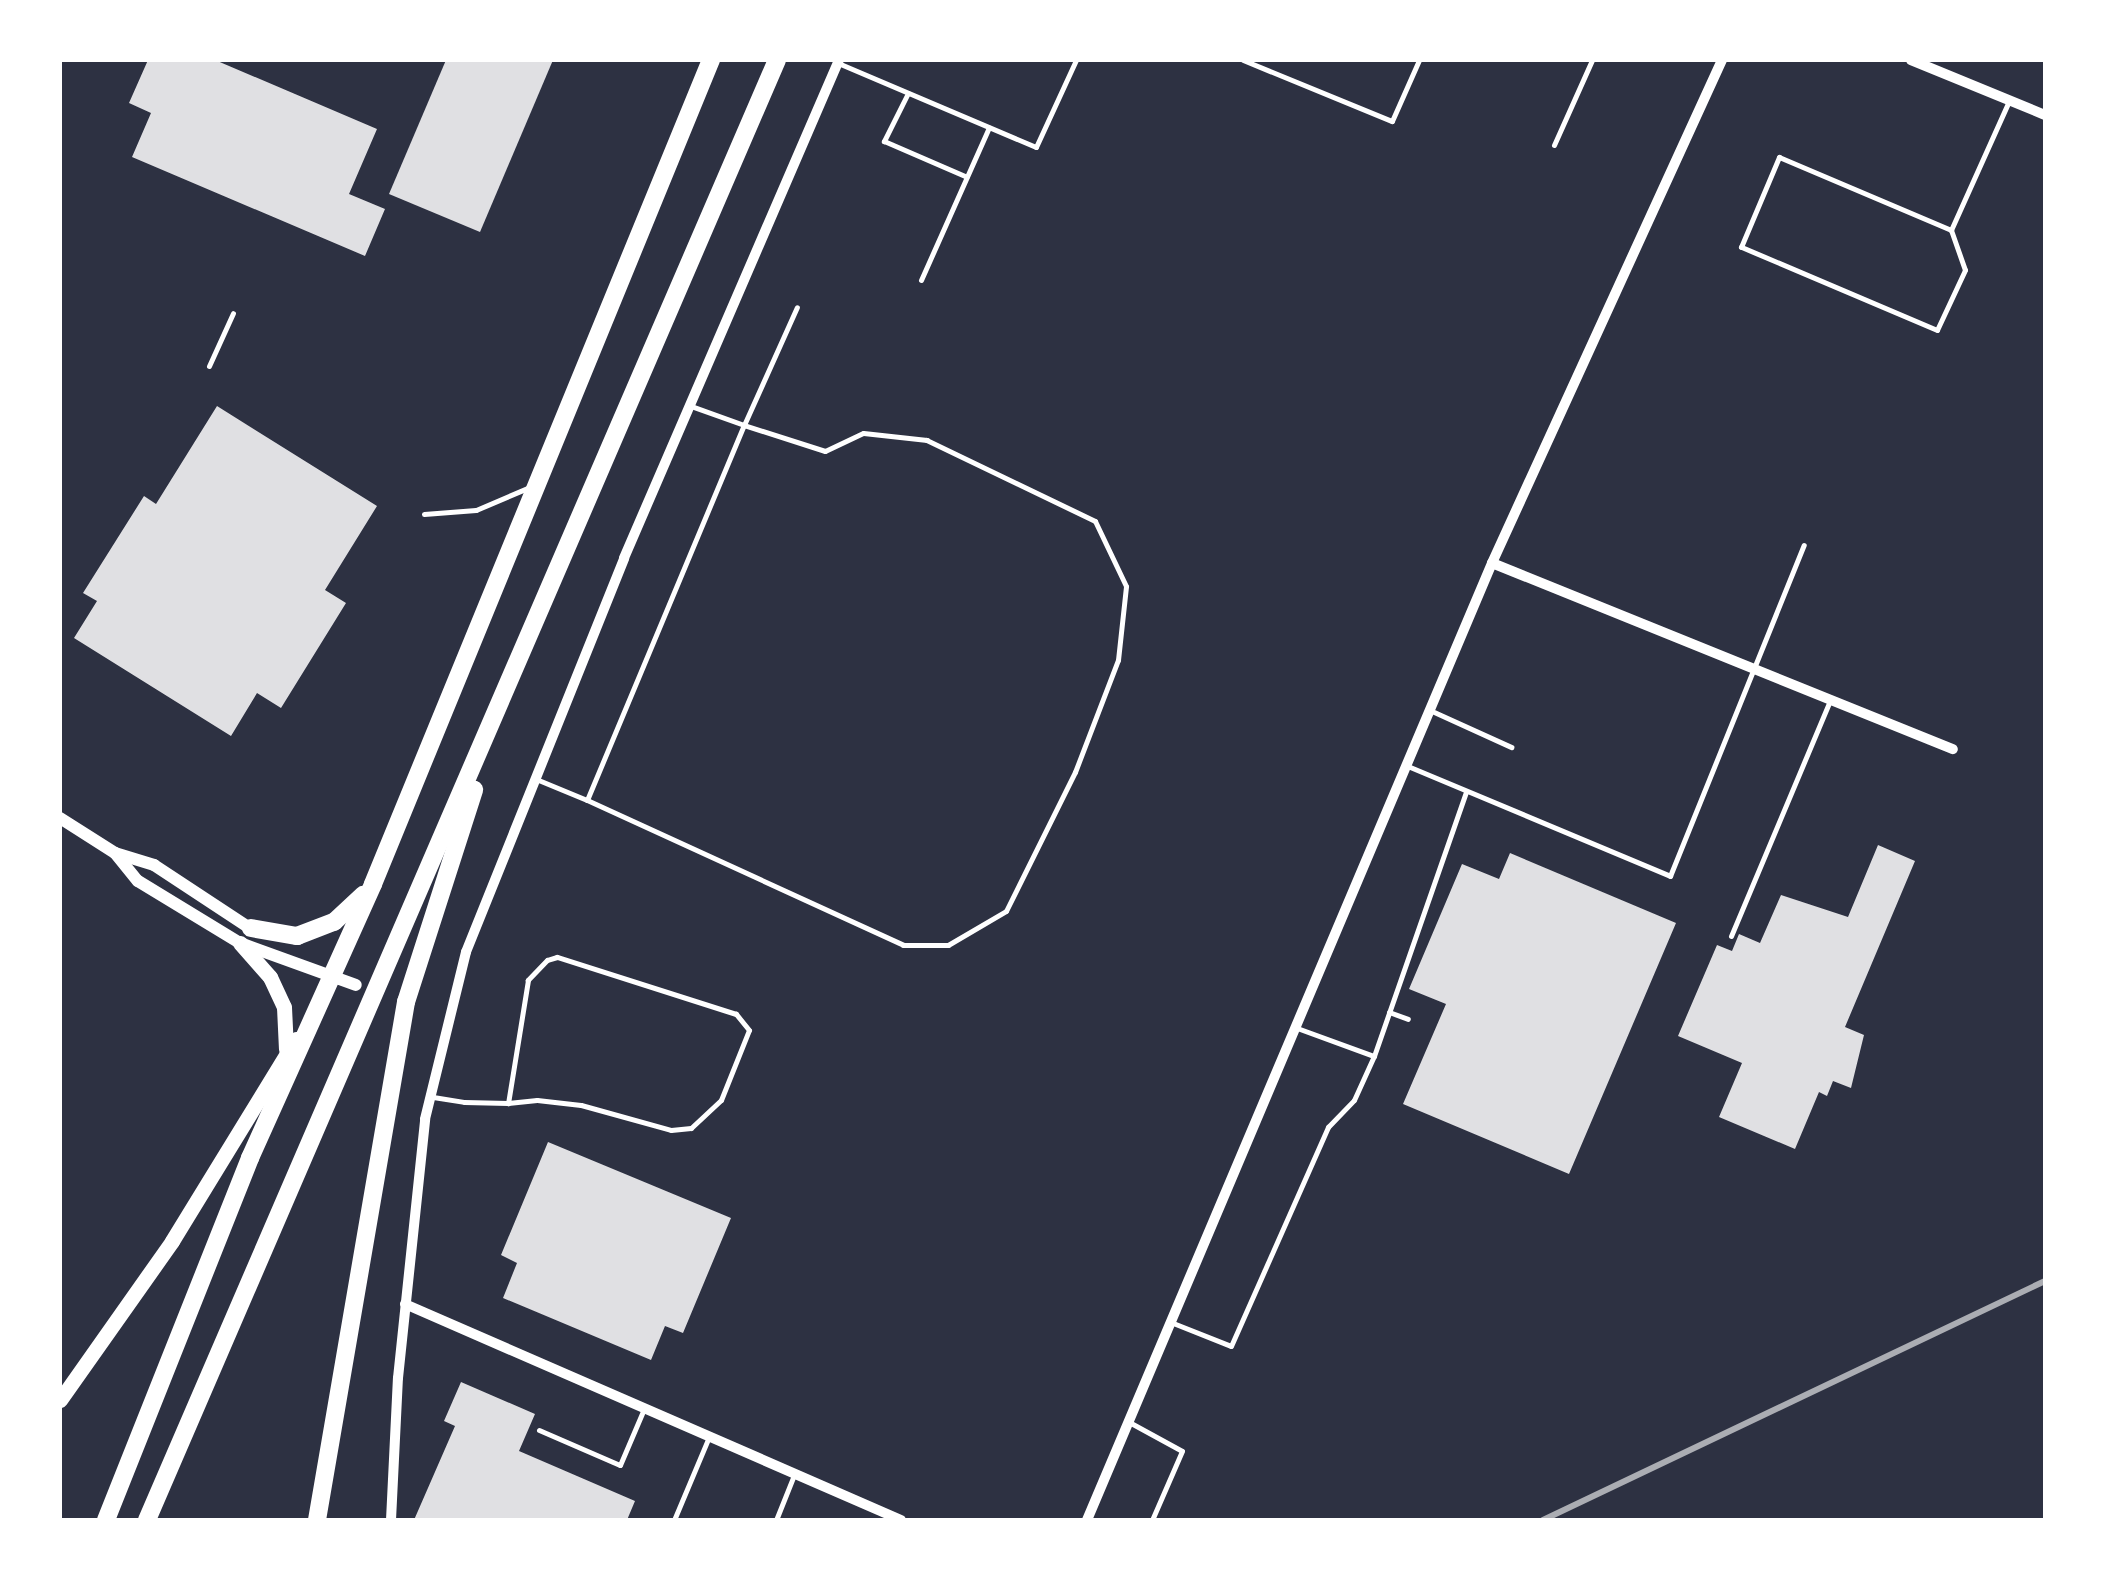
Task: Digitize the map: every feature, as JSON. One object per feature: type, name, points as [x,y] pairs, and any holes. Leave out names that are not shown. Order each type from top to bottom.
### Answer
[{"type":"highway","points":[[106,1520],[250,1158],[373,884],[710,60]]},
{"type":"highway","points":[[147,1520],[406,913],[509,690],[777,60]]},
{"type":"highway","points":[[317,1520],[406,1002],[509,690]]},
{"type":"highway","points":[[245,935],[297,936],[334,922],[373,884]]},
{"type":"main road","points":[[245,935],[284,1007],[284,1060]]},
{"type":"main road","points":[[60,1400],[172,1241],[333,975]]},
{"type":"street","points":[[1088,1520],[1434,712],[1492,563],[1722,60]]},
{"type":"street","points":[[1911,60],[2045,115]]},
{"type":"street","points":[[391,1520],[405,1304],[430,1097],[466,952],[533,777],[839,62]]},
{"type":"street","points":[[1492,563],[1953,749]]},
{"type":"street","points":[[60,818],[115,853],[154,865],[245,935]]},
{"type":"street","points":[[115,853],[138,881],[268,949],[356,985]]},
{"type":"street","points":[[405,1304],[902,1520]]},
{"type":"lane","points":[[839,62],[1036,147],[1076,60]]},
{"type":"lane","points":[[1243,60],[1392,121],[1418,60]]},
{"type":"lane","points":[[1554,145],[1592,60]]},
{"type":"lane","points":[[908,92],[884,140],[967,177]]},
{"type":"lane","points":[[1951,230],[1779,158],[1742,246],[1937,330],[1965,270],[1951,230],[2009,100]]},
{"type":"lane","points":[[921,280],[989,127]]},
{"type":"lane","points":[[587,800],[744,425],[798,308]]},
{"type":"lane","points":[[209,366],[233,313]]},
{"type":"lane","points":[[533,777],[903,946],[948,945],[1006,911],[1075,772],[1118,660],[1126,586],[1094,522],[927,440],[863,433],[825,452],[690,405]]},
{"type":"lane","points":[[424,514],[476,510],[537,484]]},
{"type":"lane","points":[[1410,767],[1670,876],[1804,545]]},
{"type":"lane","points":[[1731,936],[1830,700]]},
{"type":"lane","points":[[1434,712],[1510,747]]},
{"type":"lane","points":[[1172,1322],[1231,1346],[1328,1127],[1354,1100],[1374,1056],[1466,791]]},
{"type":"lane","points":[[430,1097],[508,1103],[581,1105],[672,1130],[692,1128],[720,1100],[749,1030],[736,1014],[547,960],[528,980],[508,1103]]},
{"type":"lane","points":[[1389,1012],[1408,1019]]},
{"type":"lane","points":[[1297,1028],[1374,1056]]},
{"type":"lane","points":[[539,1430],[620,1465],[643,1410]]},
{"type":"lane","points":[[1130,1422],[1182,1452],[1152,1520]]},
{"type":"lane","points":[[674,1520],[708,1438]]},
{"type":"lane","points":[[776,1520],[794,1475]]},
{"type":"building","points":[[148,60],[215,60],[377,129],[349,194],[385,209],[365,256],[132,157],[151,113],[129,103]]},
{"type":"building","points":[[446,60],[553,60],[480,232],[389,194]]},
{"type":"building","points":[[217,406],[377,506],[325,590],[346,603],[281,708],[257,693],[231,736],[74,638],[97,601],[83,593],[144,496],[156,504]]},
{"type":"building","points":[[1878,845],[1915,861],[1845,1027],[1864,1035],[1851,1088],[1833,1081],[1827,1096],[1819,1092],[1795,1149],[1719,1117],[1742,1063],[1678,1036],[1717,945],[1732,951],[1739,934],[1760,943],[1781,895],[1848,917]]},
{"type":"building","points":[[1510,853],[1676,923],[1569,1174],[1403,1104],[1446,1004],[1409,989],[1462,864],[1499,879]]},
{"type":"building","points":[[548,1142],[731,1218],[683,1333],[665,1326],[651,1360],[503,1298],[517,1263],[501,1255]]},
{"type":"building","points":[[461,1382],[535,1414],[519,1451],[635,1501],[627,1520],[414,1520],[455,1426],[444,1421]]},
{"type":"railway","points":[[1543,1520],[2045,1281]]}]
